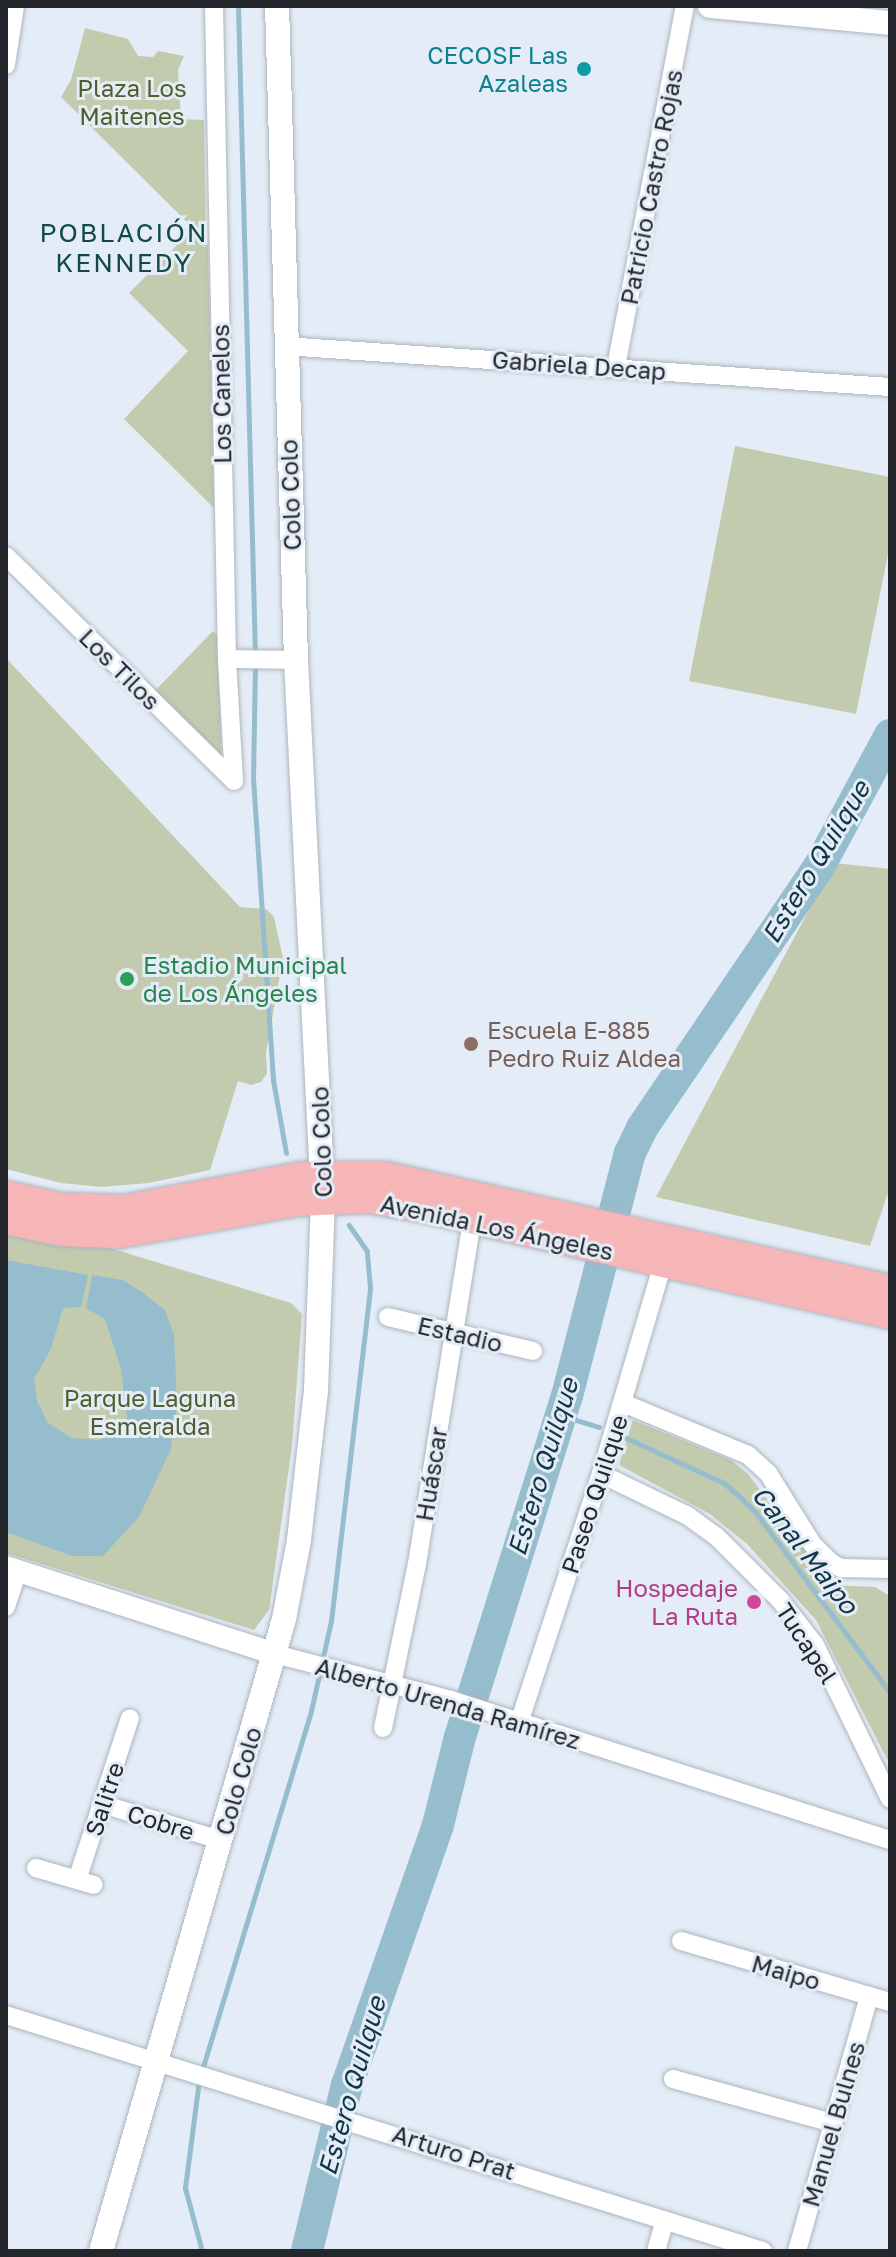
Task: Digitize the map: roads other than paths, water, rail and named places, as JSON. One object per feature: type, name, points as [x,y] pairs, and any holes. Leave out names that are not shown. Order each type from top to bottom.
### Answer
[{"type":"main road","name":"Colo Colo","points":[[101,2251],[275,1654],[299,1540],[310,1462],[321,1315],[323,1186],[287,660],[277,6]]},
{"type":"main road","points":[[710,6],[890,23]]},
{"type":"main road","name":"Avenida Los Ángeles","points":[[6,1220],[61,1232],[119,1234],[364,1174],[414,1181],[625,1241],[890,1289]]},
{"type":"main road","name":"Avenida Los Ángeles","points":[[6,1195],[71,1208],[124,1209],[323,1186],[472,1219],[590,1233]]},
{"type":"main road","name":"Avenida Los Ángeles","points":[[625,1241],[663,1263],[890,1315]]},
{"type":"street","points":[[6,65],[15,6]]},
{"type":"street","name":"Los Canelos","points":[[214,6],[227,659],[234,781]]},
{"type":"street","name":"Patricio Castro Rojas","points":[[616,367],[685,6]]},
{"type":"street","name":"Gabriela Decap","points":[[284,346],[882,387]]},
{"type":"street","name":"Los Tilos","points":[[6,556],[234,781]]},
{"type":"street","points":[[227,659],[287,660]]},
{"type":"street","name":"Huáscar","points":[[383,1728],[395,1685],[417,1564],[472,1219]]},
{"type":"street","name":"Paseo Quilque","points":[[519,1723],[601,1474],[663,1263]]},
{"type":"street","name":"Estadio","points":[[388,1317],[533,1351]]},
{"type":"street","points":[[623,1403],[748,1455],[768,1473],[813,1545],[833,1564],[841,1568],[890,1569]]},
{"type":"street","name":"Tucapel","points":[[601,1474],[688,1516],[756,1573],[815,1645],[890,1799]]},
{"type":"street","points":[[6,1607],[12,1569]]},
{"type":"street","name":"Alberto Urenda Ramírez","points":[[12,1569],[275,1654],[451,1700],[890,1840]]},
{"type":"street","name":"Salitre","points":[[36,1868],[86,1882],[102,1804],[130,1718]]},
{"type":"street","name":"Cobre","points":[[102,1804],[220,1840]]},
{"type":"street","name":"Maipo","points":[[681,1941],[890,2002]]},
{"type":"street","name":"Manuel Bulnes","points":[[797,2251],[869,1996]]},
{"type":"street","name":"Arturo Prat","points":[[6,2015],[355,2121],[763,2251]]},
{"type":"street","points":[[673,2079],[833,2123]]},
{"type":"street","points":[[656,2251],[665,2220]]},
{"type":"water","points":[[6,1260],[88,1275],[81,1307],[63,1308],[51,1349],[34,1379],[37,1401],[48,1423],[72,1438],[99,1440],[116,1433],[127,1418],[121,1369],[105,1319],[86,1308],[92,1275],[123,1280],[143,1293],[165,1310],[174,1335],[177,1404],[171,1449],[139,1517],[103,1556],[72,1556],[6,1532]]},
{"type":"water","points":[[328,2129],[346,2134],[344,2148],[317,2251],[299,2251]]},
{"type":"waterway","points":[[238,6],[255,654]]},
{"type":"waterway","points":[[255,664],[253,778],[273,1080],[286,1153]]},
{"type":"waterway","name":"Estero Quilque","points":[[307,2251],[347,2085],[438,1825],[460,1737],[567,1396],[630,1153],[642,1128],[819,867],[890,735]]},
{"type":"waterway","points":[[202,2070],[311,1711],[331,1621],[370,1288],[367,1251],[349,1225]]},
{"type":"waterway","points":[[560,1415],[599,1427]]},
{"type":"waterway","name":"Canal Maipo","points":[[624,1437],[724,1483],[741,1498],[756,1513],[890,1693]]},
{"type":"waterway","points":[[199,2080],[185,2188],[202,2251]]},
{"type":"place","name":"CECOSF Las Azaleas","points":[[584,69]]},
{"type":"place","name":"Estadio Municipal de Los Ángeles","points":[[127,979]]},
{"type":"place","name":"Escuela E-885 Pedro Ruiz Aldea","points":[[471,1044]]},
{"type":"place","name":"Hospedaje La Ruta","points":[[754,1602]]},
{"type":"district","name":"POBLACIÓN KENNEDY","points":[[124,248]]},
{"type":"park label","name":"Plaza Los Maitenes","points":[[132,102]]},
{"type":"park label","name":"Parque Laguna Esmeralda","points":[[150,1412]]}]
